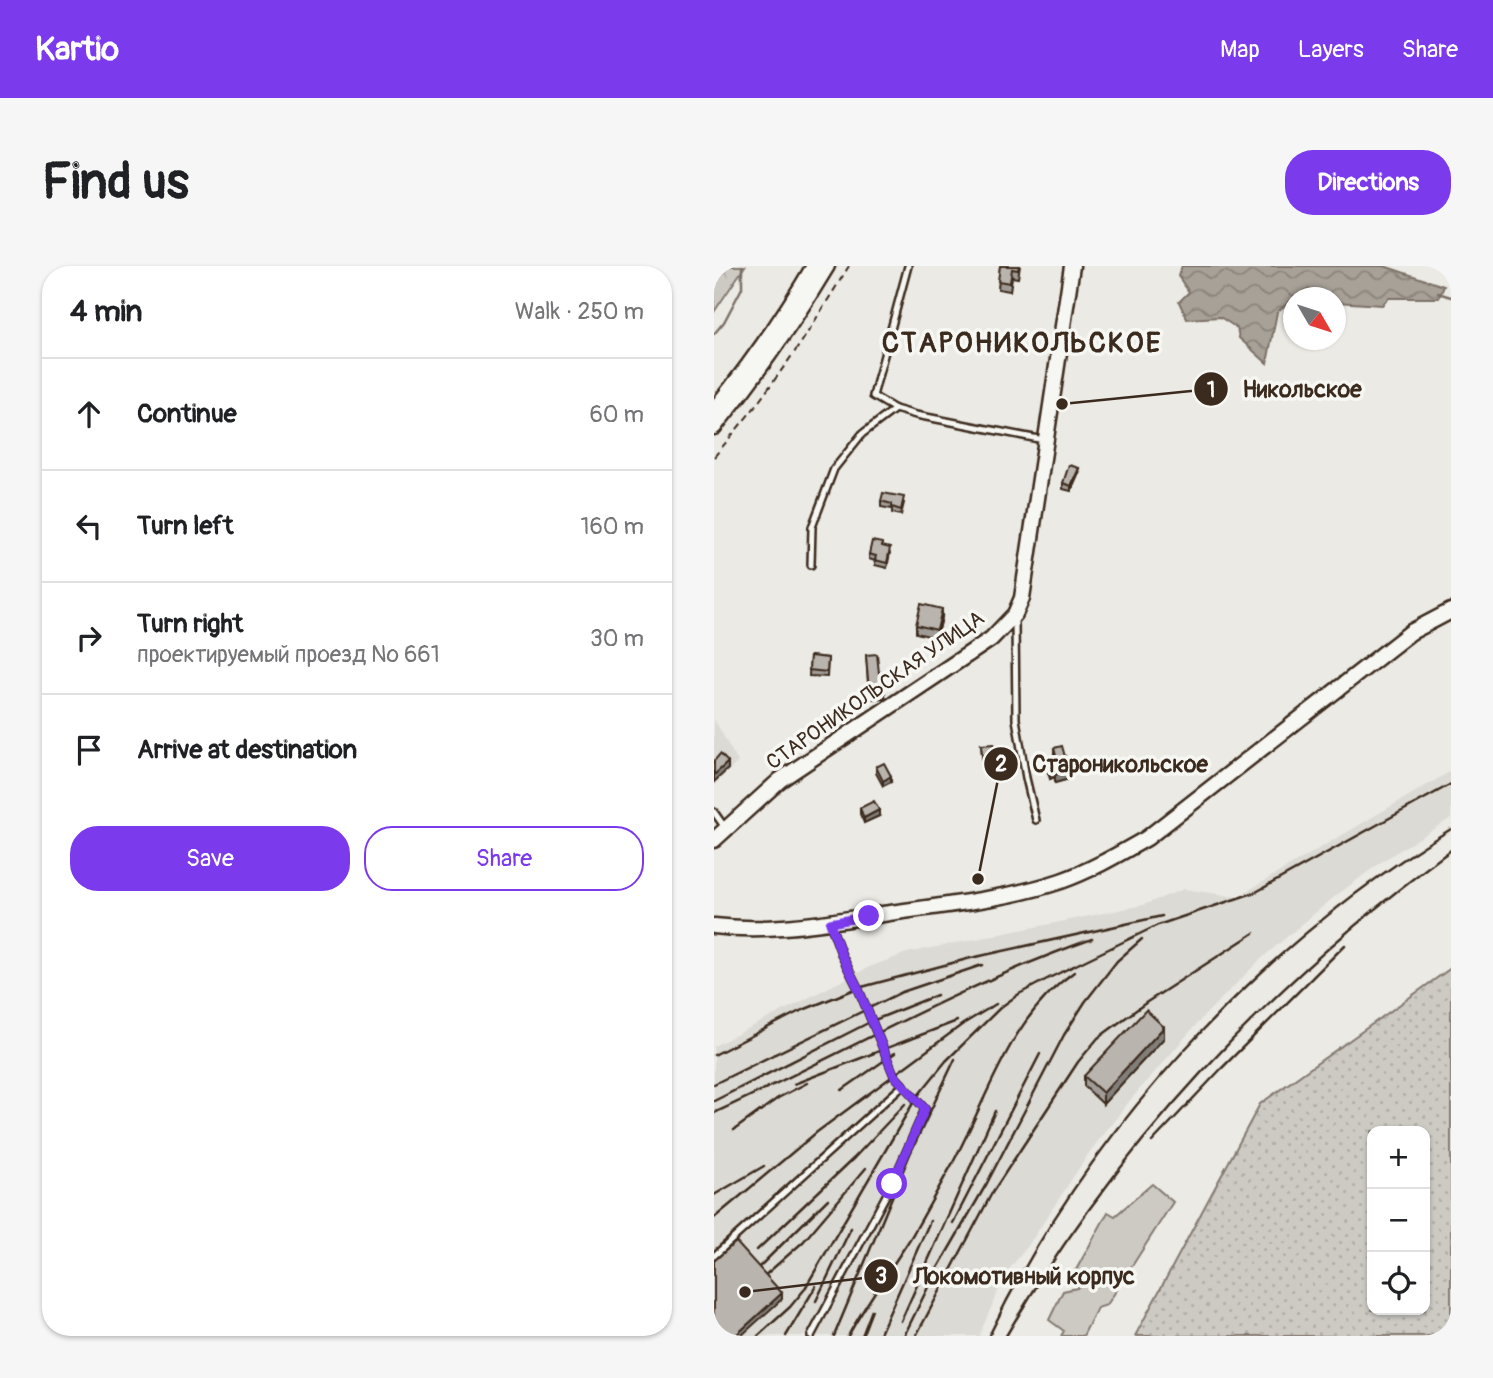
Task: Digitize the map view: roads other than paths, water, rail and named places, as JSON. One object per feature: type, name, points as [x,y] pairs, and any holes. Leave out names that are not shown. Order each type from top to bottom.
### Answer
[{"type":"main road","points":[[714,410],[752,362],[814,266]]},
{"type":"main road","points":[[714,427],[755,376],[796,318],[827,266]]},
{"type":"main road","name":"СТАРОНИКОЛЬСКАЯ УЛИЦА","points":[[714,840],[780,780],[972,654],[1014,614],[1022,598],[1072,266]]},
{"type":"main road","points":[[714,926],[753,929],[830,923],[1015,893],[1062,880],[1110,860],[1147,838],[1411,632],[1451,611]]},
{"type":"lane","points":[[908,266],[873,396],[895,409],[1047,440]]},
{"type":"lane","points":[[811,565],[812,527],[834,469],[862,434],[895,409]]},
{"type":"lane","points":[[1014,614],[1016,719],[1036,820]]},
{"type":"lane","points":[[714,812],[726,829]]},
{"type":"lane","points":[[811,1336],[892,1184],[925,1109],[894,1075],[830,923]]},
{"type":"lane","points":[[714,1256],[902,1086]]},
{"type":"water","points":[[1182,266],[1384,266],[1444,286],[1439,298],[1389,298],[1382,305],[1346,303],[1346,287],[1283,287],[1283,307],[1277,312],[1267,363],[1239,338],[1237,328],[1220,317],[1187,319],[1179,302],[1189,292],[1178,276]]},
{"type":"waterway","points":[[714,334],[724,322],[742,288],[742,266]]},
{"type":"waterway","points":[[1438,293],[1451,297]]},
{"type":"railway","points":[[758,1336],[790,1307],[804,1290],[916,1098],[946,1061],[1001,1007],[1049,978],[1158,925],[1256,892],[1451,784]]},
{"type":"railway","points":[[989,1336],[1029,1260],[1075,1187],[1127,1117],[1184,1050],[1245,987],[1311,929],[1379,876],[1451,829]]},
{"type":"railway","points":[[1006,1336],[1050,1265],[1098,1197],[1149,1132],[1203,1070],[1321,955],[1451,850]]},
{"type":"railway","points":[[714,1055],[798,1012],[858,988],[971,958],[1162,916]]},
{"type":"railway","points":[[916,1336],[992,1193],[1078,1062],[1098,1038],[1147,1002],[1254,933]]},
{"type":"railway","points":[[714,1113],[995,977],[1092,939]]},
{"type":"railway","points":[[904,1336],[935,1273],[987,1183],[1064,1035],[1085,1002],[1117,961],[1142,939]]},
{"type":"railway","points":[[1152,1142],[1345,945]]},
{"type":"railway","points":[[714,1084],[902,992],[982,965]]},
{"type":"railway","points":[[848,1336],[908,1242],[950,1168],[1015,1037],[1051,991],[1074,972]]},
{"type":"railway","points":[[714,1101],[872,1021],[937,995]]},
{"type":"railway","points":[[714,1218],[817,1132],[963,1024],[996,1004]]},
{"type":"railway","points":[[794,1084],[957,1021]]},
{"type":"railway","points":[[842,1090],[895,1053]]},
{"type":"railway","points":[[953,1223],[1040,1054]]},
{"type":"railway","points":[[834,1336],[910,1154],[955,1059]]},
{"type":"railway","points":[[734,1130],[778,1098],[807,1083]]},
{"type":"railway","points":[[757,1250],[854,1158],[905,1104]]},
{"type":"railway","points":[[901,1321],[995,1111]]},
{"type":"railway","points":[[714,1195],[764,1166]]},
{"type":"railway","points":[[763,1277],[803,1242],[866,1168]]},
{"type":"railway","points":[[758,1268],[828,1199]]},
{"type":"railway","points":[[879,1336],[930,1221]]},
{"type":"railway","points":[[816,1301],[851,1228]]},
{"type":"railway","points":[[786,1336],[816,1286]]},
{"type":"railway","points":[[862,1336],[872,1310]]},
{"type":"place","name":"Никольское","points":[[1062,404]]},
{"type":"place","name":"Староникольское","points":[[978,879]]},
{"type":"place","name":"Локомотивный корпус","points":[[745,1292]]},
{"type":"district","name":"СТАРОНИКОЛЬСКОЕ","points":[[1022,342]]}]
